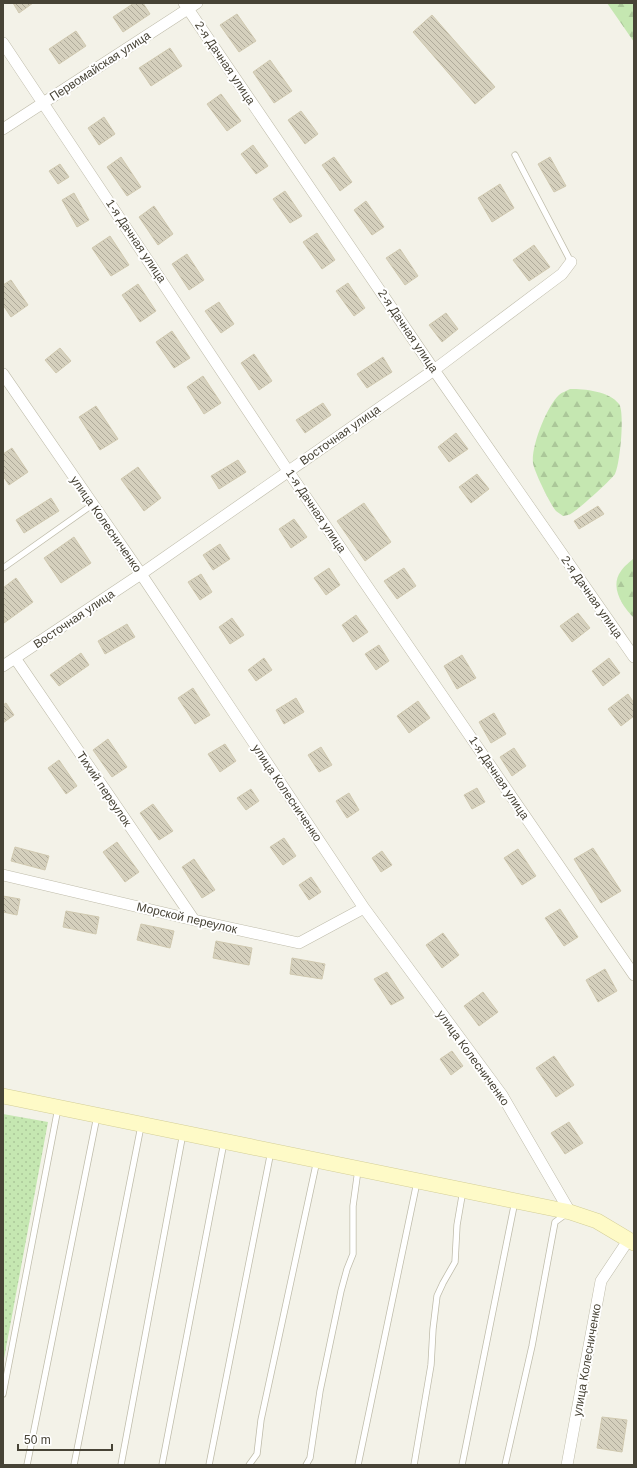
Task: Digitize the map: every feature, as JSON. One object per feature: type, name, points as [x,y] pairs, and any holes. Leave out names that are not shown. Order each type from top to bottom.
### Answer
[{"type":"main road","points":[[3,1096],[570,1212],[597,1221],[631,1241]]},
{"type":"street","name":"Первомайская улица","points":[[3,129],[190,5]]},
{"type":"street","name":"2-я Дачная улица","points":[[190,5],[434,370],[634,658]]},
{"type":"street","name":"1-я Дачная улица","points":[[3,43],[288,471],[634,975]]},
{"type":"street","name":"Восточная улица","points":[[3,666],[141,574],[434,370],[562,274],[571,262]]},
{"type":"street","name":"улица Колесниченко","points":[[3,374],[141,574],[364,908],[502,1095],[570,1212]]},
{"type":"street","name":"Тихий переулок","points":[[15,658],[194,920]]},
{"type":"street","name":"Морской переулок","points":[[3,875],[299,943],[364,908]]},
{"type":"street","name":"улица Колесниченко","points":[[567,1465],[601,1280],[631,1241]]},
{"type":"lane","points":[[514,155],[571,262]]},
{"type":"lane","points":[[3,568],[92,505]]},
{"type":"lane","points":[[3,1394],[58,1108]]},
{"type":"lane","points":[[27,1465],[97,1116]]},
{"type":"lane","points":[[74,1465],[141,1124]]},
{"type":"lane","points":[[121,1465],[183,1133]]},
{"type":"lane","points":[[162,1465],[224,1142]]},
{"type":"lane","points":[[209,1465],[271,1151]]},
{"type":"lane","points":[[249,1465],[257,1454],[261,1420],[316,1160]]},
{"type":"lane","points":[[306,1465],[310,1458],[320,1391],[341,1291],[353,1254],[353,1206],[358,1169]]},
{"type":"lane","points":[[358,1465],[417,1181]]},
{"type":"lane","points":[[414,1465],[431,1365],[436,1296],[455,1262],[457,1225],[463,1190]]},
{"type":"lane","points":[[462,1465],[515,1201]]},
{"type":"lane","points":[[505,1465],[532,1346],[554,1222],[570,1212]]},
{"type":"green space","points":[[607,3],[634,3],[634,42]]},
{"type":"green space","points":[[570,389],[596,392],[609,396],[615,400],[621,409],[622,427],[619,460],[615,474],[581,506],[571,514],[563,516],[553,507],[543,487],[534,467],[533,456],[537,437],[554,400],[559,395]]},
{"type":"green space","points":[[634,558],[634,618],[622,603],[616,584],[622,569]]},
{"type":"green space","points":[[3,1114],[48,1122],[3,1364]]},
{"type":"building","points":[[13,3],[33,3],[19,13]]},
{"type":"building","points":[[134,3],[143,3],[150,14],[123,32],[113,17]]},
{"type":"building","points":[[237,14],[256,41],[239,52],[220,25]]},
{"type":"building","points":[[432,15],[495,87],[475,104],[413,32]]},
{"type":"building","points":[[76,31],[86,46],[59,64],[49,49]]},
{"type":"building","points":[[170,48],[182,66],[151,86],[139,68]]},
{"type":"building","points":[[270,60],[292,91],[274,103],[253,72]]},
{"type":"building","points":[[221,94],[241,121],[227,131],[207,104]]},
{"type":"building","points":[[301,111],[318,134],[305,144],[288,120]]},
{"type":"building","points":[[104,117],[115,134],[99,145],[88,128]]},
{"type":"building","points":[[253,145],[268,166],[256,174],[241,154]]},
{"type":"building","points":[[121,157],[141,187],[127,196],[107,167]]},
{"type":"building","points":[[334,157],[352,182],[340,191],[322,165]]},
{"type":"building","points":[[550,157],[566,186],[554,192],[538,164]]},
{"type":"building","points":[[60,164],[69,177],[58,184],[49,171]]},
{"type":"building","points":[[500,184],[514,208],[492,222],[478,198]]},
{"type":"building","points":[[285,191],[302,216],[290,223],[273,199]]},
{"type":"building","points":[[74,193],[89,220],[77,227],[62,200]]},
{"type":"building","points":[[366,201],[384,227],[372,235],[354,210]]},
{"type":"building","points":[[154,206],[173,234],[158,245],[139,217]]},
{"type":"building","points":[[317,233],[335,260],[322,269],[303,242]]},
{"type":"building","points":[[110,236],[129,265],[111,276],[92,248]]},
{"type":"building","points":[[534,245],[550,267],[529,281],[513,260]]},
{"type":"building","points":[[400,249],[418,276],[405,285],[386,258]]},
{"type":"building","points":[[187,254],[204,280],[189,290],[172,264]]},
{"type":"building","points":[[11,280],[28,305],[11,317],[3,305],[3,285]]},
{"type":"building","points":[[348,283],[365,308],[354,316],[336,291]]},
{"type":"building","points":[[138,284],[156,311],[140,322],[122,295]]},
{"type":"building","points":[[219,302],[234,324],[221,333],[205,311]]},
{"type":"building","points":[[446,313],[458,329],[442,342],[429,325]]},
{"type":"building","points":[[172,331],[190,358],[174,368],[156,342]]},
{"type":"building","points":[[60,348],[71,361],[56,373],[45,360]]},
{"type":"building","points":[[254,354],[272,381],[259,390],[241,363]]},
{"type":"building","points":[[383,357],[392,372],[367,388],[357,374]]},
{"type":"building","points":[[203,376],[221,403],[204,414],[187,387]]},
{"type":"building","points":[[323,403],[331,415],[305,433],[296,420]]},
{"type":"building","points":[[96,406],[118,439],[100,450],[79,417]]},
{"type":"building","points":[[456,433],[468,449],[449,462],[438,447]]},
{"type":"building","points":[[12,448],[28,472],[9,485],[3,476],[3,454]]},
{"type":"building","points":[[238,460],[246,472],[219,489],[211,476]]},
{"type":"building","points":[[138,467],[161,498],[144,511],[121,479]]},
{"type":"building","points":[[477,474],[489,489],[471,503],[459,487]]},
{"type":"building","points":[[51,498],[59,511],[24,533],[16,520]]},
{"type":"building","points":[[364,503],[391,542],[365,561],[337,521]]},
{"type":"building","points":[[598,506],[604,514],[579,529],[574,521]]},
{"type":"building","points":[[294,519],[307,537],[291,548],[279,529]]},
{"type":"building","points":[[74,537],[91,563],[61,583],[44,558]]},
{"type":"building","points":[[220,544],[230,559],[213,570],[203,555]]},
{"type":"building","points":[[329,568],[340,585],[326,595],[314,578]]},
{"type":"building","points":[[404,568],[416,586],[397,599],[384,581]]},
{"type":"building","points":[[201,574],[212,592],[200,600],[188,582]]},
{"type":"building","points":[[16,578],[33,602],[4,623],[3,588]]},
{"type":"building","points":[[578,613],[590,628],[572,642],[560,626]]},
{"type":"building","points":[[356,615],[368,632],[353,642],[342,625]]},
{"type":"building","points":[[232,618],[244,635],[230,644],[219,627]]},
{"type":"building","points":[[127,624],[135,637],[105,654],[98,641]]},
{"type":"building","points":[[379,645],[389,661],[376,670],[365,654]]},
{"type":"building","points":[[81,653],[89,665],[59,686],[50,675]]},
{"type":"building","points":[[462,655],[476,678],[457,689],[444,666]]},
{"type":"building","points":[[264,658],[272,670],[256,681],[248,670]]},
{"type":"building","points":[[609,658],[620,673],[603,686],[592,671]]},
{"type":"building","points":[[193,688],[210,715],[195,724],[178,698]]},
{"type":"building","points":[[628,694],[634,703],[634,716],[621,726],[608,709]]},
{"type":"building","points":[[296,698],[304,712],[284,724],[276,710]]},
{"type":"building","points":[[418,701],[430,718],[409,733],[397,716]]},
{"type":"building","points":[[6,703],[14,715],[3,723],[3,705]]},
{"type":"building","points":[[494,713],[506,734],[491,743],[479,722]]},
{"type":"building","points":[[108,739],[127,767],[112,777],[93,750]]},
{"type":"building","points":[[225,744],[236,761],[220,772],[208,754]]},
{"type":"building","points":[[321,747],[332,765],[319,772],[308,755]]},
{"type":"building","points":[[514,748],[526,766],[512,776],[500,757]]},
{"type":"building","points":[[59,760],[77,786],[66,794],[48,768]]},
{"type":"building","points":[[477,788],[485,802],[472,809],[464,795]]},
{"type":"building","points":[[251,789],[259,801],[246,810],[237,798]]},
{"type":"building","points":[[349,793],[359,810],[347,818],[336,801]]},
{"type":"building","points":[[153,804],[173,831],[159,840],[140,813]]},
{"type":"building","points":[[284,838],[296,856],[283,865],[270,847]]},
{"type":"building","points":[[117,842],[139,872],[125,882],[103,852]]},
{"type":"building","points":[[15,847],[49,856],[45,870],[11,861]]},
{"type":"building","points":[[593,848],[621,891],[601,903],[574,859]]},
{"type":"building","points":[[518,849],[536,876],[522,885],[504,858]]},
{"type":"building","points":[[382,851],[392,865],[381,872],[372,858]]},
{"type":"building","points":[[194,859],[215,890],[202,898],[182,867]]},
{"type":"building","points":[[311,877],[321,892],[309,900],[299,885]]},
{"type":"building","points":[[3,896],[20,899],[17,915],[3,912]]},
{"type":"building","points":[[560,909],[578,937],[564,946],[545,918]]},
{"type":"building","points":[[66,911],[99,917],[96,934],[63,927]]},
{"type":"building","points":[[141,924],[174,931],[170,948],[137,940]]},
{"type":"building","points":[[443,933],[459,955],[442,968],[426,945]]},
{"type":"building","points":[[216,941],[252,948],[249,965],[213,958]]},
{"type":"building","points":[[292,958],[325,964],[322,979],[290,974]]},
{"type":"building","points":[[605,969],[617,991],[598,1002],[586,980]]},
{"type":"building","points":[[387,972],[404,998],[391,1005],[374,979]]},
{"type":"building","points":[[483,992],[498,1012],[479,1026],[464,1006]]},
{"type":"building","points":[[452,1051],[463,1066],[451,1075],[440,1059]]},
{"type":"building","points":[[554,1056],[574,1085],[556,1097],[536,1068]]},
{"type":"building","points":[[569,1122],[583,1143],[565,1154],[551,1133]]},
{"type":"building","points":[[602,1417],[627,1420],[622,1452],[597,1448]]}]
